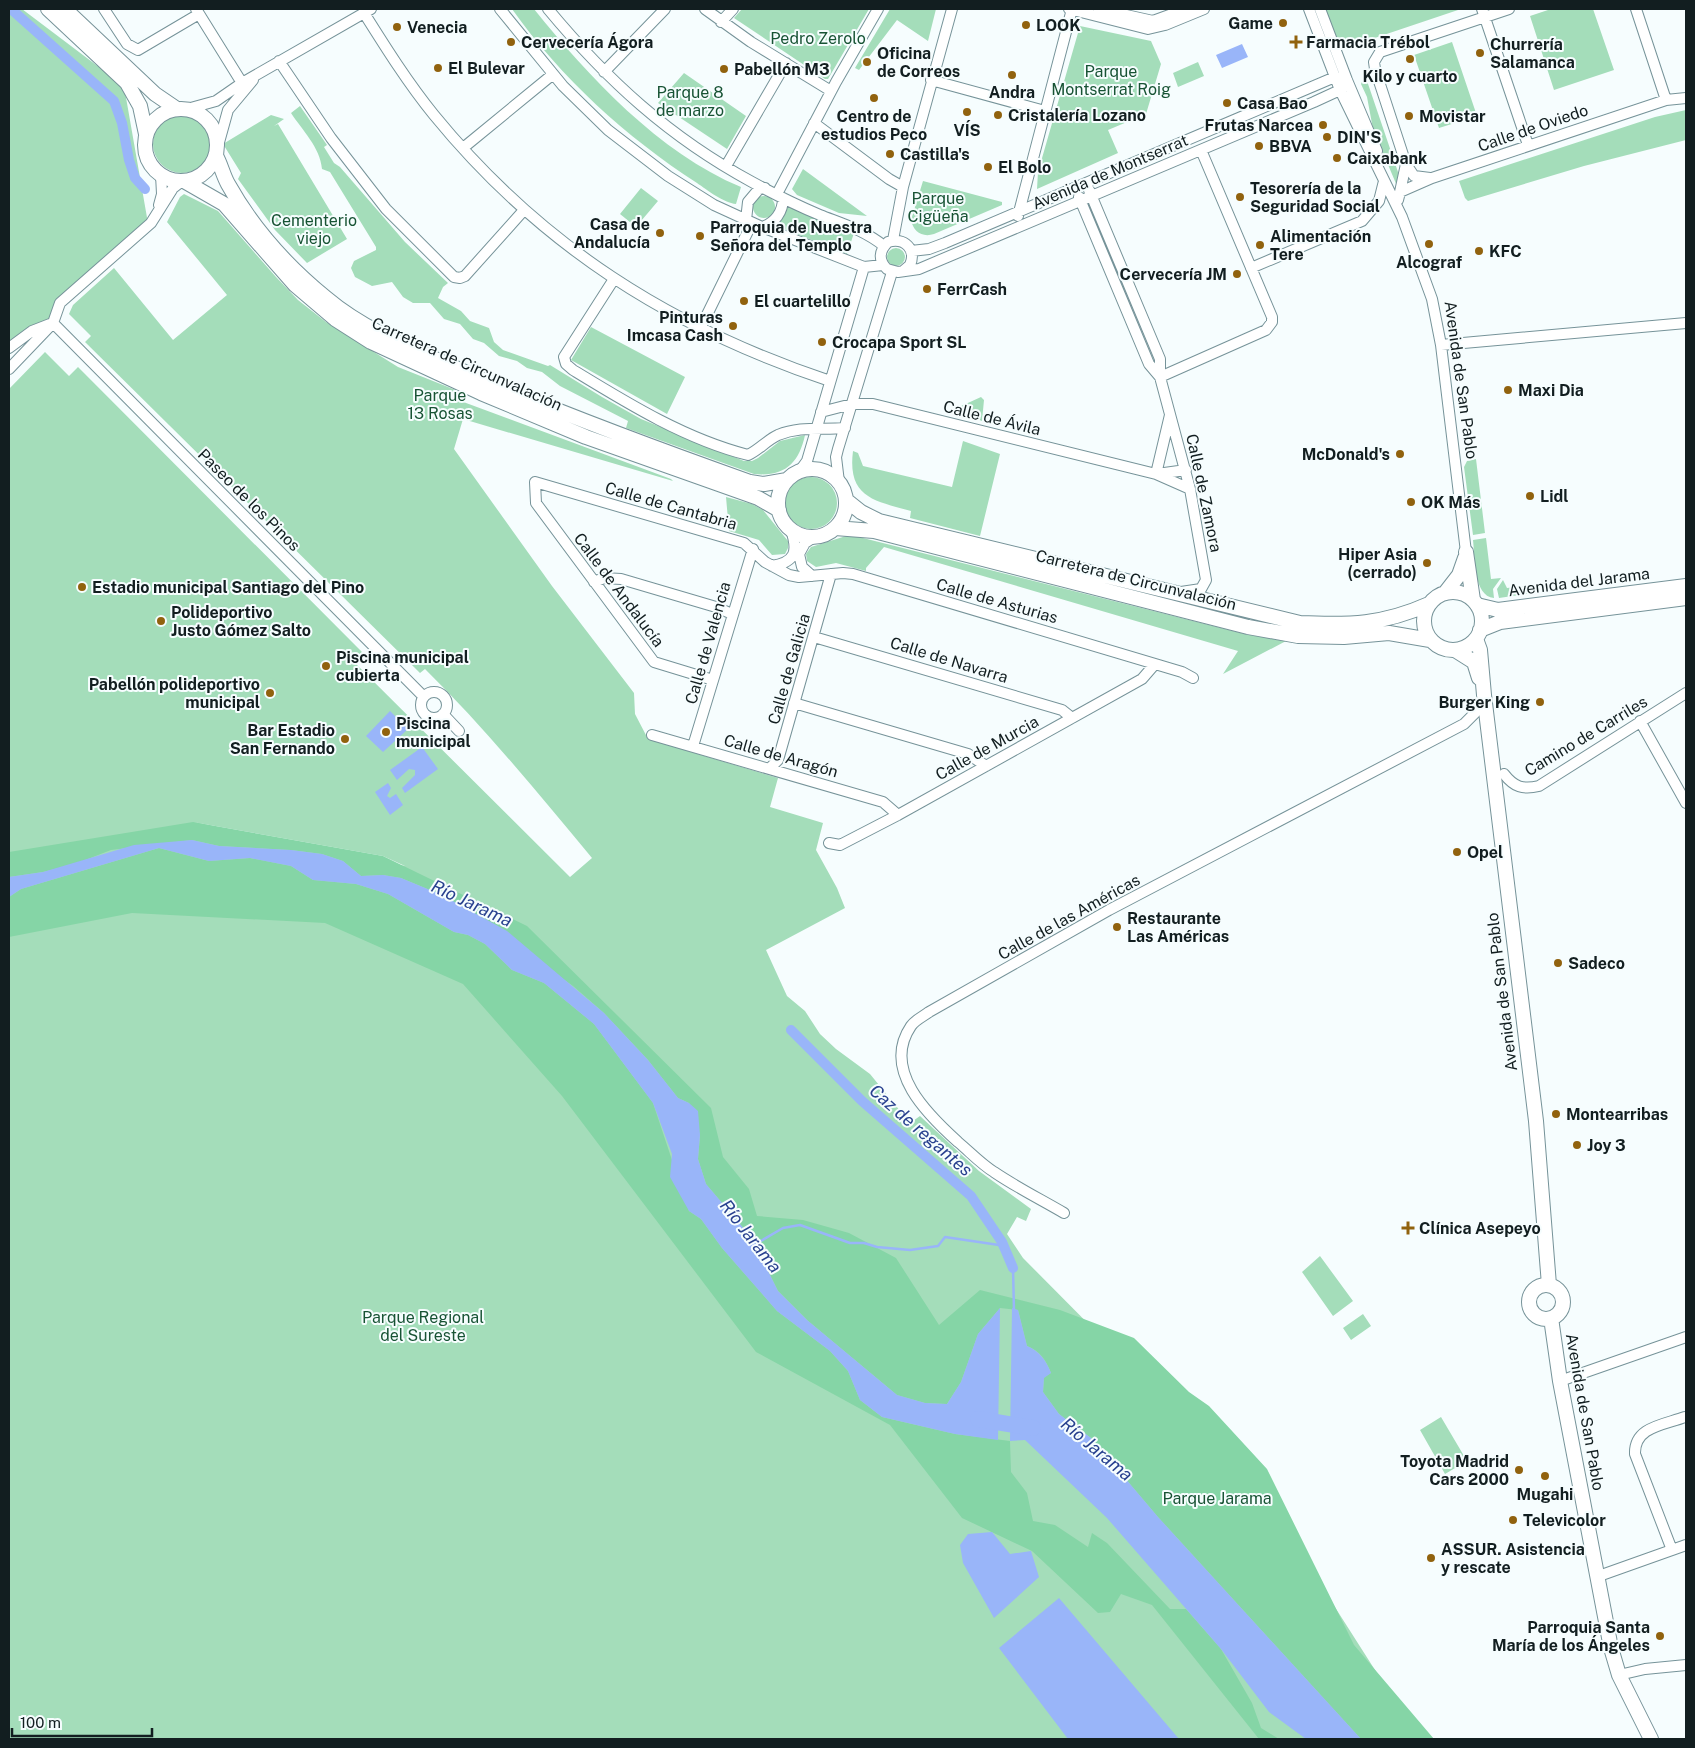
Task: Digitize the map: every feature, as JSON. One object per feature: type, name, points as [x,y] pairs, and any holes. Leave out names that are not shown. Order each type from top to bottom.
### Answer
[{"type":"main road","points":[[48,9],[126,83],[140,106],[146,134],[147,157],[161,175],[183,181],[199,177],[206,171],[217,151],[215,131],[206,119],[182,109],[155,94],[65,9]]},
{"type":"main road","points":[[146,134],[158,117],[182,109]]},
{"type":"main road","name":"Carretera de Circunvalación","points":[[217,151],[227,183],[271,244],[325,298],[349,316],[414,349],[502,388],[645,445],[750,482],[764,484],[787,480]]},
{"type":"main road","name":"Carretera de Circunvalación","points":[[183,181],[224,204],[294,286],[335,319],[371,342],[473,389],[569,430],[758,498],[779,510]]},
{"type":"main road","points":[[821,470],[839,482],[846,500],[842,520],[836,528],[822,536],[806,536],[791,530],[781,518],[779,510],[781,489],[787,480],[799,472],[821,470]]},
{"type":"main road","name":"Carretera de Circunvalación","points":[[846,500],[861,512],[879,521],[1300,623],[1371,623],[1405,615],[1429,604]]},
{"type":"main road","name":"Carretera de Circunvalación","points":[[836,528],[874,531],[1248,627],[1298,636],[1344,637],[1389,633],[1430,640]]},
{"type":"main road","name":"Avenida de San Pablo","points":[[1445,593],[1459,575],[1466,552]]},
{"type":"main road","name":"Avenida de San Pablo","points":[[1466,552],[1475,603]]},
{"type":"main road","name":"Avenida del Jarama","points":[[1475,603],[1498,610],[1686,586]]},
{"type":"main road","points":[[1445,593],[1460,593],[1475,603],[1482,618],[1478,635],[1463,648],[1455,650],[1446,649],[1430,640],[1424,622],[1429,604],[1445,593]]},
{"type":"main road","name":"Avenida del Jarama","points":[[1478,635],[1500,622],[1686,598]]},
{"type":"main road","name":"Avenida de San Pablo","points":[[1478,635],[1536,1121],[1549,1285]]},
{"type":"main road","name":"Avenida de San Pablo","points":[[1455,650],[1474,662],[1484,695]]},
{"type":"main road","points":[[1549,1285],[1560,1291],[1562,1301],[1560,1312],[1551,1318],[1541,1318],[1536,1315],[1530,1304],[1533,1293],[1537,1288],[1549,1285]]},
{"type":"main road","name":"Avenida de San Pablo","points":[[1551,1318],[1560,1380],[1610,1648],[1619,1675],[1651,1739]]},
{"type":"street","points":[[104,9],[127,44],[138,50],[197,11],[242,82]]},
{"type":"street","points":[[500,9],[552,75],[608,130],[655,168],[714,205],[762,228],[864,267],[883,265],[898,271]]},
{"type":"street","points":[[548,9],[604,72],[662,125],[726,166],[765,188],[859,229],[884,246]]},
{"type":"street","points":[[604,72],[665,9]]},
{"type":"street","points":[[705,9],[721,22],[831,91]]},
{"type":"street","points":[[721,22],[733,9]]},
{"type":"street","points":[[762,228],[771,224],[776,219],[782,205],[780,196],[814,123],[878,9]]},
{"type":"street","points":[[894,240],[903,187],[952,9]]},
{"type":"street","points":[[1014,229],[1020,212],[1071,9],[1148,29],[1165,26],[1204,9]]},
{"type":"street","points":[[1099,9],[1153,21],[1186,9]]},
{"type":"street","points":[[1309,9],[1340,90],[1402,217]]},
{"type":"street","points":[[1320,9],[1346,80],[1399,196],[1402,217]]},
{"type":"street","points":[[1432,178],[1420,179],[1414,176],[1406,164],[1374,62],[1380,52],[1483,13],[1509,9]]},
{"type":"street","points":[[1636,9],[1666,100]]},
{"type":"street","points":[[182,109],[216,101],[242,82],[367,11],[417,92],[463,148],[524,210],[571,248],[614,279],[666,311],[700,329],[766,359],[830,381]]},
{"type":"street","points":[[1483,13],[1528,145]]},
{"type":"street","points":[[1319,84],[1326,72],[1325,52]]},
{"type":"street","points":[[279,61],[330,138],[386,208],[454,277],[466,276],[524,210]]},
{"type":"street","points":[[726,166],[786,63]]},
{"type":"street","points":[[217,151],[228,110],[258,74]]},
{"type":"street","points":[[463,148],[552,75]]},
{"type":"street","points":[[1335,77],[1346,80]]},
{"type":"street","name":"Avenida de Montserrat","points":[[912,251],[920,251],[937,246],[1020,212],[1335,77]]},
{"type":"street","points":[[931,80],[1045,110]]},
{"type":"street","points":[[1340,90],[1346,80]]},
{"type":"street","name":"Avenida de Montserrat","points":[[898,271],[927,266],[1340,90]]},
{"type":"street","points":[[1328,95],[1336,96],[1346,103]]},
{"type":"street","name":"Calle de Oviedo","points":[[1399,196],[1432,178],[1528,145],[1666,100],[1686,98]]},
{"type":"street","points":[[814,123],[889,179],[903,187]]},
{"type":"street","points":[[1160,378],[1266,330],[1270,325],[1272,317],[1201,150]]},
{"type":"street","points":[[1399,196],[1406,164]]},
{"type":"street","points":[[156,216],[162,194],[161,175]]},
{"type":"street","points":[[9,369],[53,323],[60,303],[156,216],[173,188],[183,181]]},
{"type":"street","points":[[1252,268],[1362,221],[1379,201],[1384,181]]},
{"type":"street","name":"Calle de Zamora","points":[[1086,184],[1160,359],[1160,378],[1186,470],[1206,580],[1201,590],[1175,592]]},
{"type":"street","points":[[700,329],[749,221],[748,202],[759,189],[765,188]]},
{"type":"street","name":"Calle de Zamora","points":[[1076,188],[1149,364],[1160,378]]},
{"type":"street","name":"Avenida de San Pablo","points":[[1402,217],[1426,278],[1441,345],[1466,552]]},
{"type":"street","points":[[839,482],[836,457],[844,428],[898,271],[912,260],[912,251],[904,242],[894,240],[884,246],[881,252],[883,265]]},
{"type":"street","points":[[799,472],[807,461],[864,267]]},
{"type":"street","points":[[614,279],[564,357],[566,364],[573,370],[630,405],[701,438],[748,455],[779,435],[817,427],[844,428]]},
{"type":"street","points":[[9,348],[32,332],[53,323]]},
{"type":"street","name":"Paseo de los Pinos","points":[[53,323],[424,697],[421,705],[427,716],[435,717],[443,714]]},
{"type":"street","points":[[1441,345],[1686,323]]},
{"type":"street","name":"Calle de Ávila","points":[[821,412],[852,404],[873,404],[1156,474],[1190,489]]},
{"type":"street","points":[[1156,474],[1171,413]]},
{"type":"street","name":"Calle de Ávila","points":[[1156,474],[1186,470]]},
{"type":"street","name":"Calle de Cantabria","points":[[534,482],[744,543],[753,549],[758,557],[789,575]]},
{"type":"street","name":"Calle de Andalucía","points":[[534,482],[536,503],[654,662],[713,680]]},
{"type":"street","points":[[772,566],[786,562],[796,550],[791,530]]},
{"type":"street","points":[[812,576],[802,566],[799,554],[805,543],[814,537]]},
{"type":"street","name":"Calle de Valencia","points":[[693,746],[753,549]]},
{"type":"street","name":"Calle de Galicia","points":[[770,768],[778,760],[832,574]]},
{"type":"street","name":"Calle de Asturias","points":[[789,575],[852,574],[1182,672],[1193,678]]},
{"type":"street","points":[[594,582],[604,578],[621,579],[716,607],[732,614]]},
{"type":"street","name":"Calle de Navarra","points":[[814,637],[1062,710],[1072,718]]},
{"type":"street","name":"Calle de Murcia","points":[[829,843],[840,845],[898,815],[1142,679],[1154,664]]},
{"type":"street","points":[[424,697],[436,692],[444,697],[446,706],[443,714],[459,731]]},
{"type":"street","name":"Camino de Carriles","points":[[1504,774],[1511,783],[1519,788],[1526,789],[1539,786],[1686,693]]},
{"type":"street","points":[[794,703],[968,754],[986,766]]},
{"type":"street","name":"Calle de las Américas","points":[[1064,1212],[992,1171],[924,1110],[913,1094],[904,1070],[902,1054],[904,1041],[912,1025],[929,1012],[1109,910],[1464,724],[1476,712]]},
{"type":"street","points":[[1640,721],[1686,803]]},
{"type":"street","name":"Calle de Aragón","points":[[652,735],[883,802],[898,815]]},
{"type":"street","points":[[1560,1380],[1686,1337]]},
{"type":"street","points":[[1672,1550],[1635,1454],[1635,1446],[1639,1435],[1685,1417]]},
{"type":"street","points":[[1596,1576],[1686,1545]]},
{"type":"street","points":[[1619,1675],[1645,1669],[1686,1665]]},
{"type":"green space","points":[[9,9],[22,9],[124,86],[149,229],[9,355]]},
{"type":"green space","points":[[512,9],[534,9],[578,60],[627,110],[682,154],[711,172],[741,187],[736,204],[726,201],[711,192],[671,165],[620,126],[573,82]]},
{"type":"green space","name":"Pedro Zerolo","points":[[742,9],[869,9],[828,79],[825,79],[734,18]]},
{"type":"green space","points":[[890,9],[936,9],[928,41],[897,20],[859,70],[855,68]]},
{"type":"green space","points":[[1325,9],[1461,9],[1339,50]]},
{"type":"green space","points":[[1551,9],[1593,9],[1614,70],[1554,90],[1530,16]]},
{"type":"green space","name":"Parque Montserrat Roig","points":[[1080,26],[1151,41],[1161,64],[1146,114],[1108,130],[1118,153],[1037,189],[1038,172]]},
{"type":"green space","points":[[1452,42],[1477,116],[1439,128],[1414,55]]},
{"type":"green space","points":[[1198,62],[1204,76],[1178,87],[1173,73]]},
{"type":"green space","name":"Parque 8 de marzo","points":[[684,73],[746,116],[727,149],[658,103]]},
{"type":"green space","points":[[1365,75],[1399,175],[1397,186],[1373,129],[1367,97],[1361,84]]},
{"type":"green space","points":[[300,106],[327,145],[324,147],[334,163],[340,167],[405,242],[448,283],[443,287],[438,298],[461,311],[470,321],[489,328],[494,342],[503,350],[548,366],[550,365],[641,419],[744,461],[752,461],[758,458],[780,441],[805,435],[799,453],[789,466],[782,470],[774,473],[754,474],[626,428],[628,421],[560,386],[542,372],[527,368],[517,361],[499,356],[484,343],[473,339],[460,324],[444,319],[430,303],[413,303],[403,297],[392,282],[372,286],[355,277],[351,268],[354,261],[376,250],[376,247],[330,172],[322,169],[318,153],[291,113]]},
{"type":"green space","points":[[1686,110],[1686,140],[1584,166],[1468,201],[1465,198],[1459,181],[1655,117]]},
{"type":"green space","points":[[182,115],[193,117],[206,128],[211,144],[209,155],[198,168],[182,173],[171,171],[158,160],[153,144],[155,133],[166,120]]},
{"type":"green space","name":"Cementerio viejo","points":[[271,115],[284,119],[274,126],[278,124],[347,239],[307,263],[275,230],[238,179],[241,173],[223,144]]},
{"type":"green space","points":[[803,169],[867,216],[839,213],[797,195],[792,189]]},
{"type":"green space","name":"Parque Cigüeña","points":[[923,181],[1002,202],[1002,205],[934,234],[922,234],[916,230],[911,220]]},
{"type":"green space","points":[[641,188],[658,201],[636,227],[620,214]]},
{"type":"green space","name":"Parque Regional del Sureste","points":[[184,194],[218,211],[298,300],[326,322],[398,367],[458,391],[458,400],[673,481],[463,419],[454,449],[552,586],[634,693],[635,714],[648,739],[778,778],[770,807],[823,823],[816,850],[837,888],[845,908],[766,950],[787,996],[805,1011],[820,1034],[836,1049],[870,1074],[910,1123],[920,1116],[979,1171],[1031,1209],[1026,1221],[1017,1217],[1007,1234],[1023,1258],[1273,1510],[1419,1739],[9,1739],[9,389],[45,352],[69,376],[78,367],[362,652],[353,661],[570,877],[592,858],[511,761],[447,691],[425,669],[420,673],[85,342],[91,336],[69,314],[73,305],[114,268],[173,340],[227,295],[167,222],[180,197]],"holes":[[[193,822],[383,856],[405,866]]]},
{"type":"green space","points":[[764,196],[772,199],[775,207],[772,215],[764,218],[756,215],[753,207],[756,199]]},
{"type":"green space","points":[[787,206],[854,233],[847,254],[779,227],[778,224]]},
{"type":"green space","points":[[896,248],[902,251],[905,257],[902,263],[896,266],[890,263],[887,257],[890,251]]},
{"type":"green space","points":[[591,327],[685,377],[667,414],[571,360]]},
{"type":"green space","points":[[981,397],[984,400],[982,421],[967,415],[959,407]]},
{"type":"green space","points":[[963,441],[1000,454],[980,536],[910,518],[911,511],[886,504],[866,495],[854,479],[852,467],[853,451],[858,453],[863,466],[952,487]]},
{"type":"green space","points":[[1476,459],[1485,533],[1473,535],[1464,467],[1467,461]]},
{"type":"green space","points":[[811,477],[825,481],[833,489],[837,503],[833,517],[825,525],[811,529],[797,525],[789,517],[785,503],[789,489],[797,481]]},
{"type":"green space","points":[[726,497],[752,504],[763,510],[788,541],[788,548],[785,554],[772,555],[759,540],[729,531]]},
{"type":"green space","points":[[846,536],[855,536],[1245,634],[1286,641],[1223,674],[1238,651],[884,547],[866,568],[866,571],[836,563],[816,567],[807,561],[806,554],[811,547]]},
{"type":"green space","points":[[1486,538],[1491,579],[1501,578],[1493,589],[1494,598],[1487,596],[1482,590],[1476,575],[1473,540]]},
{"type":"green space","points":[[1503,580],[1507,588],[1547,583],[1546,591],[1499,598],[1497,589]]},
{"type":"green space","name":"Parque Jarama","points":[[193,822],[383,856],[527,926],[711,1108],[723,1157],[749,1189],[757,1216],[803,1220],[849,1233],[896,1258],[939,1325],[980,1290],[1060,1310],[1134,1338],[1189,1392],[1209,1406],[1267,1469],[1354,1645],[1434,1739],[1361,1739],[1158,1517],[1091,1438],[1059,1414],[1043,1392],[1044,1377],[1051,1373],[1042,1356],[1036,1350],[1027,1346],[1018,1310],[1000,1308],[978,1334],[961,1382],[947,1404],[925,1403],[897,1395],[807,1320],[778,1291],[751,1237],[706,1184],[698,1159],[700,1135],[689,1103],[678,1098],[648,1060],[604,1013],[573,986],[442,895],[401,878],[383,875],[361,876],[343,861],[322,854],[291,850],[219,846],[192,840],[111,850],[75,864],[43,872],[9,877],[9,852]]},
{"type":"green space","points":[[159,848],[209,861],[250,858],[291,866],[313,880],[356,884],[388,894],[454,932],[468,935],[485,944],[512,970],[544,983],[594,1024],[653,1103],[689,1211],[701,1219],[722,1248],[777,1311],[830,1351],[848,1371],[860,1400],[882,1417],[955,1434],[1010,1441],[1011,1472],[1027,1493],[1033,1521],[1055,1525],[1088,1547],[1092,1533],[1107,1543],[1170,1609],[1186,1609],[1221,1649],[1252,1703],[1261,1728],[1279,1739],[1259,1739],[1152,1605],[1121,1594],[1110,1612],[1098,1613],[1032,1551],[962,1518],[890,1425],[756,1352],[562,1096],[463,984],[325,923],[132,913],[9,937],[9,897],[21,889]]},
{"type":"green space","points":[[1320,1256],[1353,1301],[1333,1316],[1302,1272]]},
{"type":"green space","points":[[1363,1314],[1371,1326],[1351,1340],[1343,1328]]},
{"type":"green space","points":[[1441,1417],[1467,1461],[1445,1474],[1420,1430]]},
{"type":"water","points":[[1242,44],[1248,57],[1222,68],[1216,55]]},
{"type":"water","name":"Piscina municipal","points":[[390,711],[408,729],[383,752],[366,736]]},
{"type":"water","points":[[422,747],[438,769],[405,793],[402,788],[415,775],[415,770],[409,769],[397,780],[390,770]]},
{"type":"water","points":[[388,783],[391,788],[387,796],[390,798],[396,794],[403,805],[390,815],[375,792]]},
{"type":"water","points":[[192,840],[219,846],[291,850],[322,854],[343,861],[361,876],[383,875],[401,878],[442,895],[507,931],[604,1013],[648,1060],[678,1098],[689,1103],[698,1111],[700,1135],[698,1159],[706,1184],[751,1237],[778,1291],[807,1320],[897,1395],[925,1403],[947,1404],[961,1382],[978,1334],[1000,1308],[998,1440],[955,1434],[882,1417],[860,1400],[848,1371],[830,1351],[777,1311],[722,1248],[701,1219],[689,1211],[670,1177],[672,1154],[653,1103],[594,1024],[544,983],[512,970],[485,944],[468,935],[454,932],[388,894],[356,884],[313,880],[291,866],[250,858],[209,861],[159,848],[21,889],[9,897],[9,877],[43,872],[134,845]]},
{"type":"water","points":[[1012,1308],[1018,1310],[1027,1346],[1039,1353],[1049,1368],[1051,1373],[1044,1378],[1043,1392],[1059,1414],[1091,1438],[1158,1517],[1361,1739],[1306,1739],[1269,1712],[1221,1649],[1107,1518],[1025,1440],[1010,1441]]},
{"type":"water","points":[[992,1532],[1010,1554],[1031,1551],[1039,1577],[994,1618],[963,1563],[960,1545],[968,1534]]},
{"type":"water","points":[[1059,1598],[1179,1739],[1068,1739],[999,1648]]},
{"type":"waterway","name":"Caz de regantes","points":[[11,9],[114,101],[122,123],[129,160],[135,178],[145,189]]},
{"type":"waterway","name":"Caz de regantes","points":[[791,1030],[862,1101],[971,1196],[1002,1242],[1013,1268]]},
{"type":"waterway","points":[[754,1245],[783,1228],[800,1225],[850,1243],[864,1243],[877,1247],[910,1250],[938,1246],[945,1237],[999,1245],[1013,1268],[1014,1311]]},
{"type":"waterway","name":"Río Jarama","points":[[978,1419],[1033,1428]]},
{"type":"place","name":"Game","points":[[1283,23]]},
{"type":"place","name":"LOOK","points":[[1026,25]]},
{"type":"place","name":"Venecia","points":[[397,27]]},
{"type":"place","name":"Cervecería Ágora","points":[[511,42]]},
{"type":"place","name":"Farmacia Trébol","points":[[1296,42]]},
{"type":"place","name":"Churrería Salamanca","points":[[1480,53]]},
{"type":"place","name":"Kilo y cuarto","points":[[1410,59]]},
{"type":"place","name":"Oficina de Correos","points":[[867,62]]},
{"type":"place","name":"El Bulevar","points":[[438,68]]},
{"type":"place","name":"Pabellón M3","points":[[724,69]]},
{"type":"place","name":"Andra","points":[[1012,75]]},
{"type":"place","name":"Centro de estudios Peco","points":[[874,98]]},
{"type":"place","name":"Casa Bao","points":[[1227,103]]},
{"type":"place","name":"VÍS","points":[[967,112]]},
{"type":"place","name":"Cristalería Lozano","points":[[998,115]]},
{"type":"place","name":"Movistar","points":[[1409,116]]},
{"type":"place","name":"Frutas Narcea","points":[[1323,125]]},
{"type":"place","name":"DIN'S","points":[[1327,137]]},
{"type":"place","name":"BBVA","points":[[1259,146]]},
{"type":"place","name":"Castilla's","points":[[890,154]]},
{"type":"place","name":"Caixabank","points":[[1337,158]]},
{"type":"place","name":"El Bolo","points":[[988,167]]},
{"type":"place","name":"Tesorería de la Seguridad Social","points":[[1240,197]]},
{"type":"place","name":"Casa de Andalucía","points":[[660,233]]},
{"type":"place","name":"Parroquia de Nuestra Señora del Templo","points":[[700,236]]},
{"type":"place","name":"Alcograf","points":[[1429,244]]},
{"type":"place","name":"Alimentación Tere","points":[[1260,245]]},
{"type":"place","name":"KFC","points":[[1479,251]]},
{"type":"place","name":"Cervecería JM","points":[[1237,274]]},
{"type":"place","name":"FerrCash","points":[[927,289]]},
{"type":"place","name":"El cuartelillo","points":[[744,301]]},
{"type":"place","name":"Pinturas Imcasa Cash","points":[[733,326]]},
{"type":"place","name":"Crocapa Sport SL","points":[[822,342]]},
{"type":"place","name":"Maxi Dia","points":[[1508,390]]},
{"type":"place","name":"McDonald's","points":[[1400,454]]},
{"type":"place","name":"Lidl","points":[[1530,496]]},
{"type":"place","name":"OK Más","points":[[1411,502]]},
{"type":"place","name":"Hiper Asia (cerrado)","points":[[1427,563]]},
{"type":"place","name":"Estadio municipal Santiago del Pino","points":[[82,587]]},
{"type":"place","name":"Polideportivo Justo Gómez Salto","points":[[161,621]]},
{"type":"place","name":"Piscina municipal cubierta","points":[[326,666]]},
{"type":"place","name":"Pabellón polideportivo municipal","points":[[270,693]]},
{"type":"place","name":"Burger King","points":[[1540,702]]},
{"type":"place","name":"Piscina municipal","points":[[386,732]]},
{"type":"place","name":"Bar Estadio San Fernando","points":[[345,739]]},
{"type":"place","name":"Opel","points":[[1457,852]]},
{"type":"place","name":"Restaurante Las Américas","points":[[1117,927]]},
{"type":"place","name":"Sadeco","points":[[1558,963]]},
{"type":"place","name":"Montearribas","points":[[1556,1114]]},
{"type":"place","name":"Joy 3","points":[[1577,1145]]},
{"type":"place","name":"Clínica Asepeyo","points":[[1408,1228]]},
{"type":"place","name":"Toyota Madrid Cars 2000","points":[[1519,1470]]},
{"type":"place","name":"Mugahi","points":[[1545,1476]]},
{"type":"place","name":"Televicolor","points":[[1513,1520]]},
{"type":"place","name":"ASSUR. Asistencia y rescate","points":[[1431,1558]]},
{"type":"place","name":"Parroquia Santa María de los Ángeles","points":[[1660,1636]]},
{"type":"park label","name":"Parque 13 Rosas","points":[[440,404]]}]
